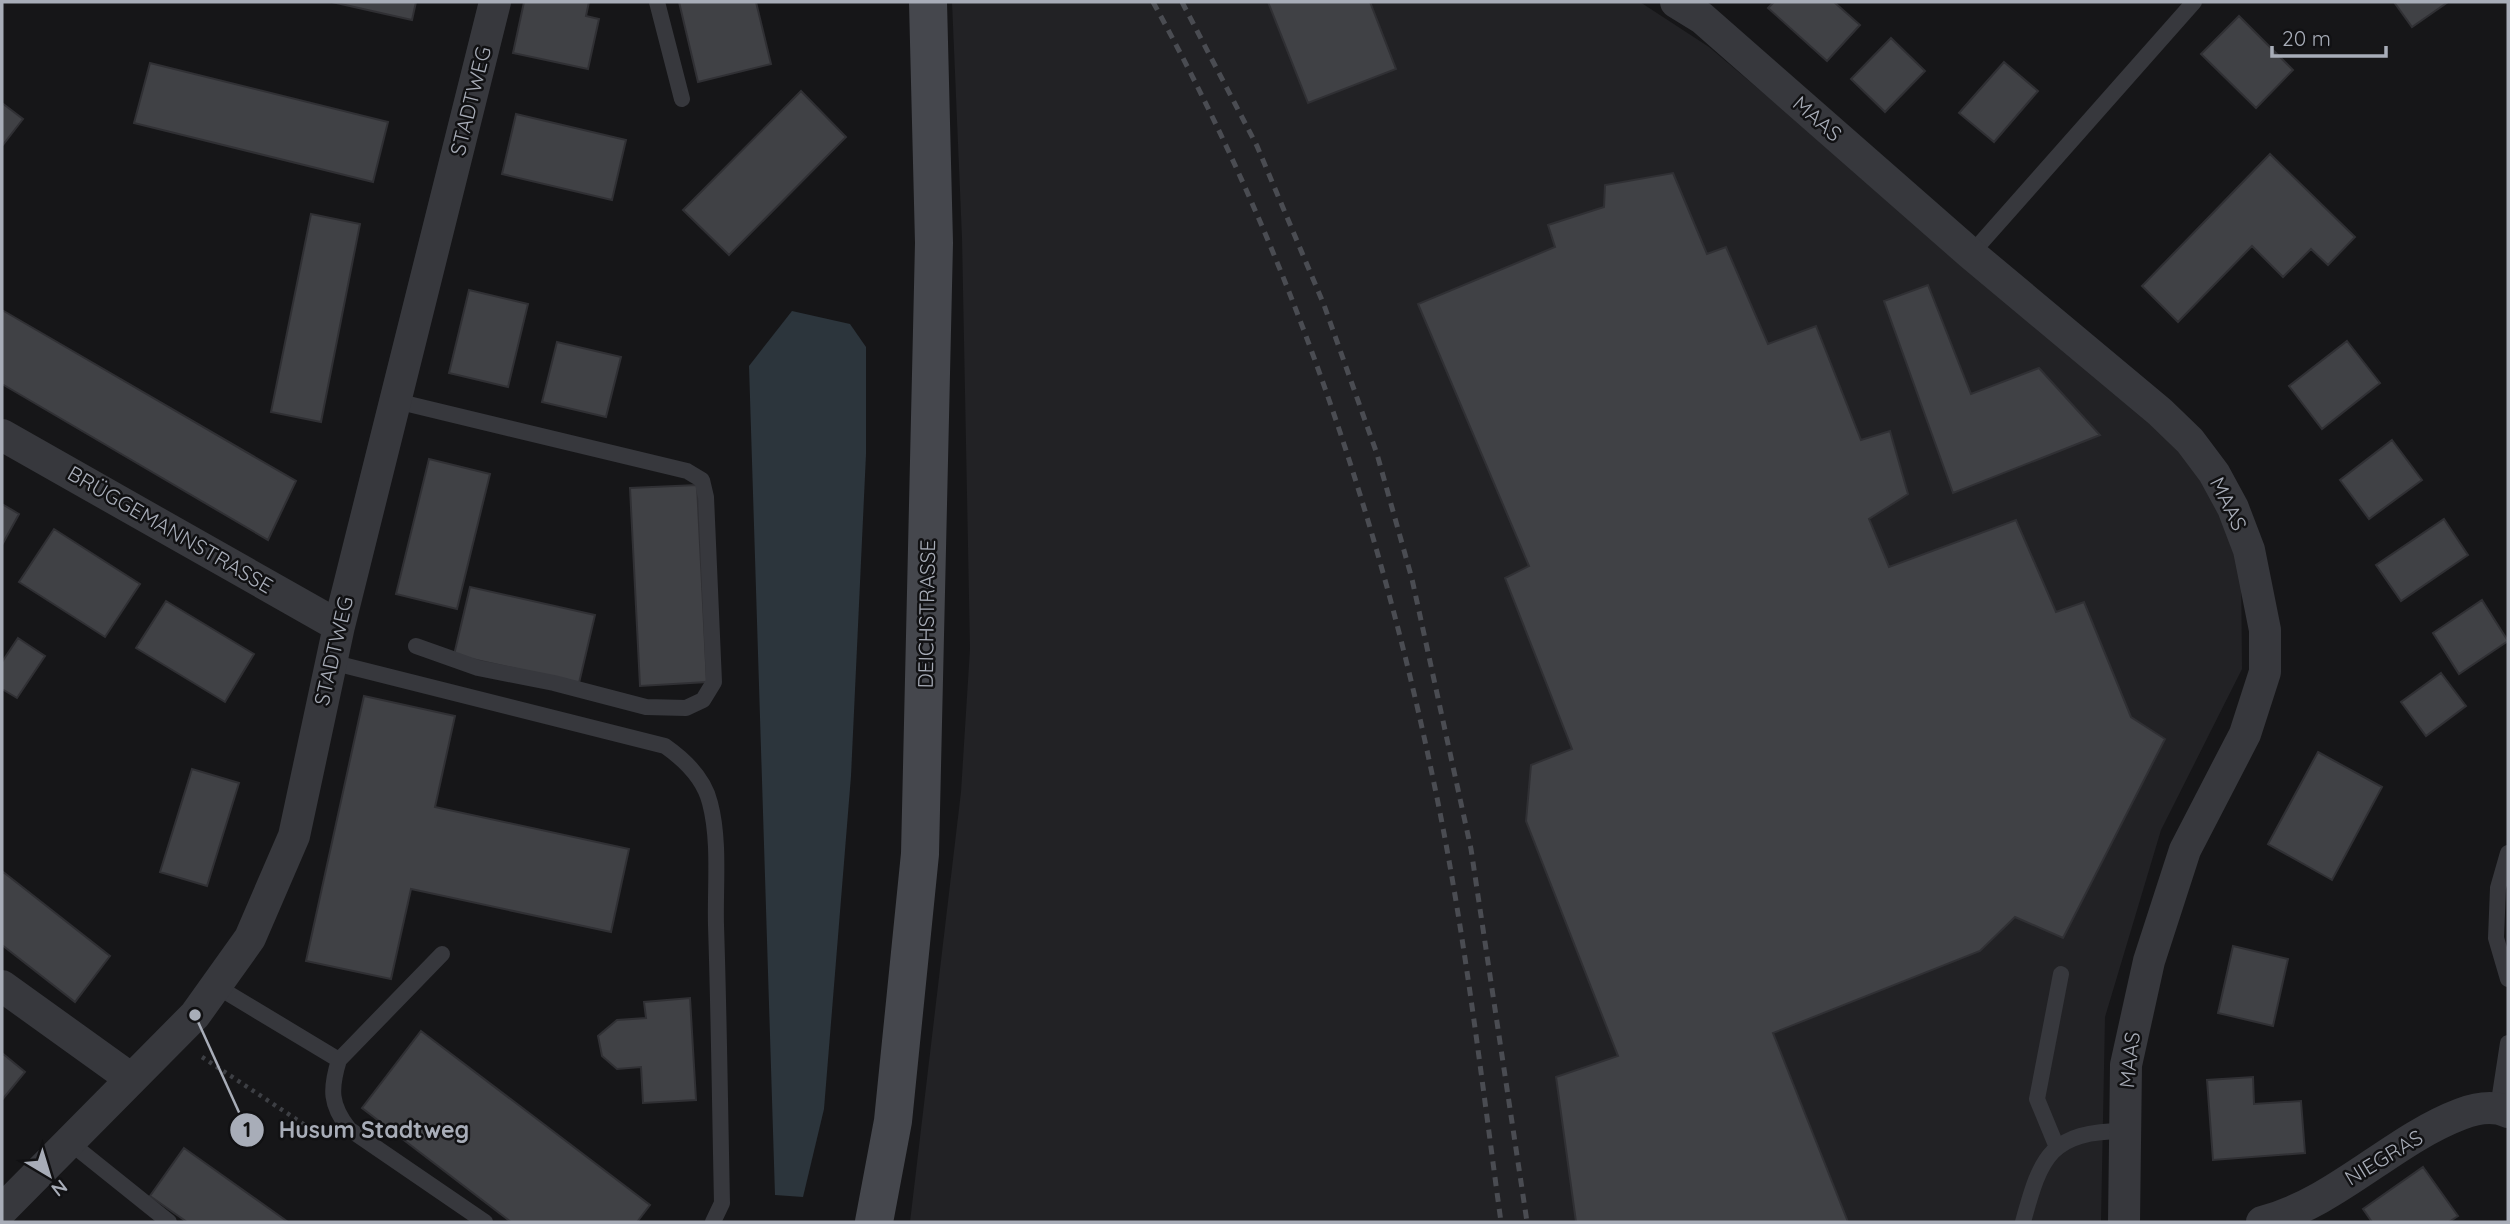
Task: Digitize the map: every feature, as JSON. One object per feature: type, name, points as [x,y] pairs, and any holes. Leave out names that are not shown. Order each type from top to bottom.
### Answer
[{"type":"main road","name":"DEICHSTRASSE","points":[[874,1222],[893,1121],[920,854],[934,243],[928,2]]},
{"type":"street","name":"STADTWEG","points":[[2,1210],[195,1015],[250,938],[294,836],[339,626],[495,2]]},
{"type":"street","name":"MAAS","points":[[1676,2],[1702,18],[1971,254],[2160,412],[2190,441],[2214,473],[2233,508],[2249,550],[2265,630],[2265,672],[2245,734],[2186,850],[2149,961],[2126,1065],[2124,1222]]},
{"type":"street","name":"BRÜGGEMANNSTRASSE","points":[[2,435],[339,626]]},
{"type":"street","points":[[2,986],[130,1078]]},
{"type":"street","name":"NIEGRAS","points":[[2262,1222],[2278,1218],[2318,1198],[2443,1122],[2463,1113],[2503,1110]]},
{"type":"lane","points":[[657,2],[682,99]]},
{"type":"lane","points":[[1971,254],[2194,2]]},
{"type":"lane","points":[[396,401],[687,471],[702,480],[706,497],[714,682],[703,700],[686,708],[646,707],[554,683],[478,668],[416,646]]},
{"type":"lane","points":[[331,662],[665,746],[684,760],[701,781],[710,802],[714,832],[722,1203],[713,1222]]},
{"type":"lane","points":[[2508,853],[2498,888],[2496,938],[2508,979]]},
{"type":"lane","points":[[442,954],[340,1060],[331,1097],[337,1113],[349,1129],[485,1222]]},
{"type":"lane","points":[[2056,1145],[2037,1099],[2061,974]]},
{"type":"lane","points":[[216,986],[340,1060]]},
{"type":"lane","points":[[2503,1110],[2508,1043]]},
{"type":"lane","points":[[2023,1222],[2036,1173],[2056,1145],[2097,1131],[2126,1131]]},
{"type":"lane","points":[[68,1141],[169,1222]]},
{"type":"path","points":[[173,1037],[318,1135]]},
{"type":"shaded area","points":[[952,2],[1640,2],[1709,47],[2188,452],[2241,560],[2242,669],[2161,830],[2105,1017],[2101,1222],[910,1222],[961,792],[970,649],[962,238]]},
{"type":"shaded area","points":[[792,311],[850,324],[866,347],[866,454],[851,776],[824,1109],[803,1197],[775,1195],[749,366]]},
{"type":"building","points":[[332,2],[416,2],[412,20]]},
{"type":"building","points":[[524,2],[589,2],[586,16],[599,19],[588,69],[513,53]]},
{"type":"building","points":[[679,2],[756,2],[771,64],[698,82]]},
{"type":"building","points":[[1268,2],[1370,2],[1396,69],[1308,103]]},
{"type":"building","points":[[1774,2],[1834,2],[1860,25],[1827,61],[1768,8]]},
{"type":"building","points":[[2394,2],[2448,2],[2412,27]]},
{"type":"building","points":[[2239,16],[2293,70],[2256,108],[2201,54]]},
{"type":"building","points":[[1891,38],[1925,71],[1885,112],[1851,79]]},
{"type":"building","points":[[2004,62],[2038,91],[1994,142],[1959,113]]},
{"type":"building","points":[[150,63],[388,122],[373,182],[134,123]]},
{"type":"building","points":[[801,91],[846,137],[729,255],[683,210]]},
{"type":"building","points":[[2,103],[23,119],[2,146]]},
{"type":"building","points":[[516,114],[626,140],[612,200],[502,174]]},
{"type":"building","points":[[2270,154],[2355,237],[2328,265],[2311,249],[2283,277],[2252,246],[2178,322],[2142,286]]},
{"type":"building","points":[[1673,173],[1707,254],[1726,247],[1768,344],[1816,326],[1861,440],[1890,431],[1908,494],[1869,519],[1889,567],[2016,520],[2056,612],[2084,602],[2131,717],[2165,739],[2063,938],[2015,917],[1980,951],[1773,1033],[1848,1222],[1576,1222],[1556,1077],[1618,1056],[1526,821],[1531,765],[1572,749],[1505,578],[1529,566],[1418,304],[1555,247],[1548,225],[1604,207],[1605,185]]},
{"type":"building","points":[[311,214],[360,224],[321,422],[271,412]]},
{"type":"building","points":[[1928,285],[1971,394],[2039,368],[2100,435],[1953,493],[1884,301]]},
{"type":"building","points":[[469,290],[528,304],[508,387],[449,373]]},
{"type":"building","points":[[2,310],[296,481],[268,540],[2,384]]},
{"type":"building","points":[[2347,341],[2380,383],[2322,429],[2289,386]]},
{"type":"building","points":[[557,342],[621,357],[606,417],[542,402]]},
{"type":"building","points":[[2392,440],[2422,480],[2369,519],[2340,480]]},
{"type":"building","points":[[429,459],[490,474],[457,609],[396,594]]},
{"type":"building","points":[[697,485],[707,682],[640,686],[630,488]]},
{"type":"building","points":[[2,504],[19,514],[2,545]]},
{"type":"building","points":[[2444,519],[2468,555],[2401,601],[2376,565]]},
{"type":"building","points":[[54,529],[140,584],[105,637],[19,582]]},
{"type":"building","points":[[470,587],[595,615],[579,683],[454,655]]},
{"type":"building","points":[[2482,600],[2508,641],[2459,674],[2433,633]]},
{"type":"building","points":[[166,601],[254,654],[225,702],[136,648]]},
{"type":"building","points":[[18,638],[45,656],[17,698],[2,689],[2,662]]},
{"type":"building","points":[[2441,673],[2466,706],[2426,736],[2401,702]]},
{"type":"building","points":[[364,696],[455,716],[435,807],[629,849],[611,932],[411,889],[391,979],[306,961]]},
{"type":"building","points":[[2318,752],[2382,787],[2332,880],[2268,844]]},
{"type":"building","points":[[192,769],[239,783],[207,886],[160,872]]},
{"type":"building","points":[[2,871],[110,956],[75,1002],[2,945]]},
{"type":"building","points":[[2233,946],[2288,959],[2273,1026],[2218,1013]]},
{"type":"building","points":[[690,998],[696,1100],[643,1103],[641,1067],[617,1069],[602,1056],[598,1036],[617,1020],[646,1018],[644,1002]]},
{"type":"building","points":[[421,1031],[650,1205],[637,1222],[511,1222],[362,1108]]},
{"type":"building","points":[[2,1053],[25,1072],[2,1100]]},
{"type":"building","points":[[2253,1077],[2254,1104],[2301,1101],[2305,1153],[2213,1160],[2207,1080]]},
{"type":"building","points":[[184,1148],[288,1222],[187,1222],[150,1196]]},
{"type":"building","points":[[2423,1167],[2458,1216],[2449,1222],[2372,1222],[2363,1209]]},
{"type":"railway","points":[[1153,2],[1204,100],[1250,199],[1292,301],[1330,403],[1394,613],[1420,720],[1452,877],[1501,1222]]},
{"type":"railway","points":[[1182,2],[1257,146],[1324,305],[1377,454],[1412,579],[1471,849],[1527,1222]]},
{"type":"place","name":"Husum Stadtweg","points":[[195,1015]]}]
